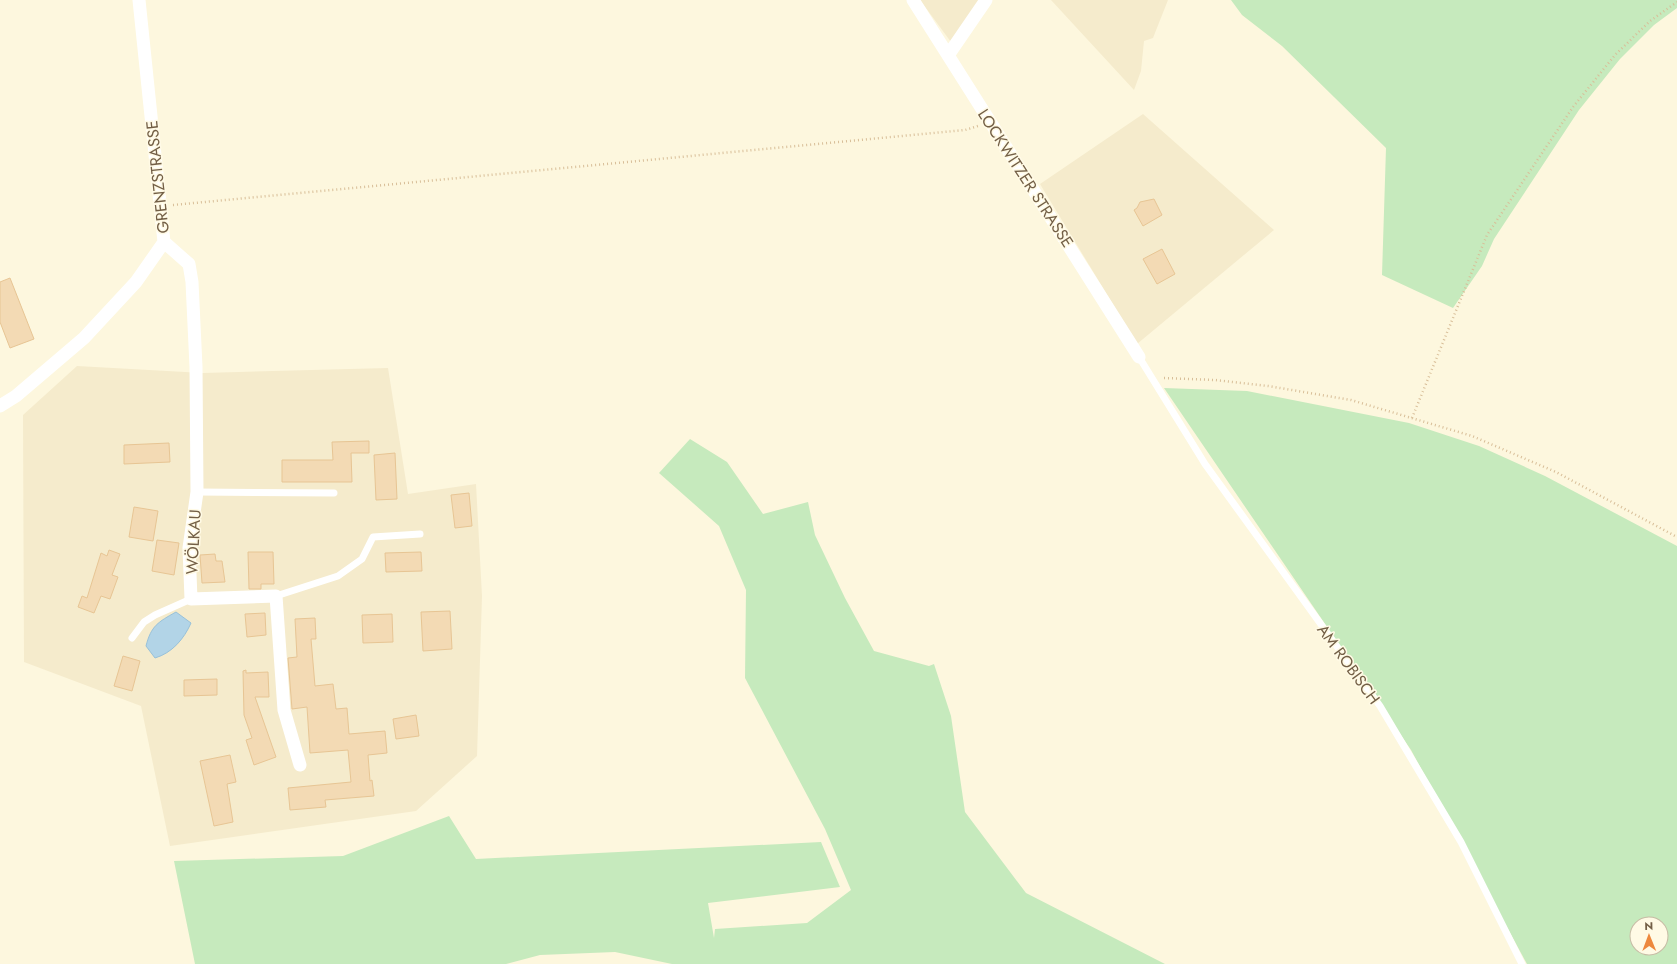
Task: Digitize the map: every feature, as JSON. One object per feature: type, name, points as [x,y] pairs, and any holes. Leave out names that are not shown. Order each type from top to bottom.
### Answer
[{"type":"street","name":"GRENZSTRASSE","points":[[0,406],[16,396],[84,338],[136,282],[164,242],[139,0]]},
{"type":"street","name":"LOCKWITZER STRASSE","points":[[913,0],[949,54],[990,122],[1139,356]]},
{"type":"street","points":[[949,54],[986,0]]},
{"type":"street","name":"WÖLKAU","points":[[164,242],[189,264],[192,282],[196,368],[197,492],[189,548],[191,599],[276,596]]},
{"type":"street","points":[[276,596],[284,710],[300,764]]},
{"type":"lane","name":"AM ROBISCH","points":[[1139,356],[1205,464],[1380,706],[1461,842],[1522,964]]},
{"type":"lane","points":[[197,492],[334,493]]},
{"type":"lane","points":[[276,596],[338,576],[362,559],[373,537],[420,534]]},
{"type":"lane","points":[[132,638],[144,622],[155,615],[191,599]]},
{"type":"path","points":[[1412,418],[1487,235],[1573,107],[1615,55],[1650,21],[1677,2]]},
{"type":"path","points":[[160,206],[965,130],[990,122]]},
{"type":"path","points":[[1153,379],[1175,377],[1208,379],[1268,386],[1351,400],[1472,436],[1556,472],[1677,537]]},
{"type":"shaded area","points":[[920,0],[981,0],[951,42]]},
{"type":"shaded area","points":[[1051,0],[1168,0],[1153,38],[1144,41],[1141,71],[1134,90]]},
{"type":"shaded area","points":[[1143,114],[1274,230],[1137,344],[1040,184]]},
{"type":"shaded area","points":[[77,366],[203,373],[388,368],[408,494],[476,484],[482,596],[477,756],[416,811],[170,846],[141,706],[24,662],[23,415]]},
{"type":"green space","points":[[1231,0],[1677,0],[1677,8],[1654,25],[1620,59],[1579,110],[1494,239],[1482,266],[1453,308],[1382,275],[1386,148],[1282,46],[1242,15]]},
{"type":"green space","points":[[1164,388],[1247,391],[1409,423],[1479,446],[1545,476],[1677,546],[1677,964],[1527,964],[1411,750]]},
{"type":"green space","points":[[690,439],[727,462],[763,514],[808,502],[815,535],[845,598],[874,651],[929,666],[934,664],[951,716],[965,812],[1026,893],[1165,964],[672,964],[615,952],[540,955],[506,964],[195,964],[174,861],[343,856],[449,816],[476,859],[821,842],[840,887],[708,903],[714,938],[715,929],[807,923],[851,890],[825,829],[745,678],[746,590],[719,526],[659,473]]},
{"type":"water","points":[[176,612],[191,623],[185,635],[177,645],[167,653],[155,658],[146,646],[150,634],[156,625]]},
{"type":"building","points":[[1154,199],[1162,215],[1143,226],[1134,210],[1140,202]]},
{"type":"building","points":[[1162,249],[1175,274],[1157,284],[1143,259]]},
{"type":"building","points":[[10,278],[34,339],[10,348],[0,322],[0,282]]},
{"type":"building","points":[[369,441],[369,453],[351,453],[352,482],[282,482],[282,460],[333,460],[332,442]]},
{"type":"building","points":[[169,443],[170,462],[124,464],[124,445]]},
{"type":"building","points":[[395,453],[397,499],[376,500],[374,455]]},
{"type":"building","points":[[469,493],[472,526],[455,528],[451,495]]},
{"type":"building","points":[[134,507],[158,511],[153,541],[129,537]]},
{"type":"building","points":[[157,540],[179,543],[174,575],[152,571]]},
{"type":"building","points":[[109,550],[120,554],[112,575],[118,577],[110,599],[101,596],[94,613],[78,607],[82,596],[87,598],[101,553],[107,556]]},
{"type":"building","points":[[248,552],[273,552],[274,584],[261,584],[261,589],[249,589]]},
{"type":"building","points":[[421,552],[422,571],[386,572],[385,553]]},
{"type":"building","points":[[215,554],[216,561],[222,561],[225,582],[202,583],[200,555]]},
{"type":"building","points":[[450,611],[452,649],[423,651],[421,612]]},
{"type":"building","points":[[265,613],[266,635],[247,637],[245,614]]},
{"type":"building","points":[[392,614],[393,642],[363,643],[362,615]]},
{"type":"building","points":[[315,618],[316,639],[311,639],[315,686],[333,684],[336,709],[347,708],[349,734],[385,731],[387,753],[368,755],[370,781],[372,780],[374,796],[325,800],[326,807],[290,810],[288,788],[351,782],[348,750],[310,753],[307,707],[292,709],[288,658],[297,657],[295,619]]},
{"type":"building","points":[[123,656],[140,661],[132,691],[114,686]]},
{"type":"building","points":[[246,670],[246,673],[268,672],[269,697],[255,697],[276,757],[254,765],[246,740],[252,738],[244,715],[243,671]]},
{"type":"building","points":[[217,679],[217,695],[184,696],[184,680]]},
{"type":"building","points":[[416,715],[419,736],[396,739],[393,719]]},
{"type":"building","points":[[230,755],[236,782],[227,784],[233,822],[214,826],[200,761]]}]
